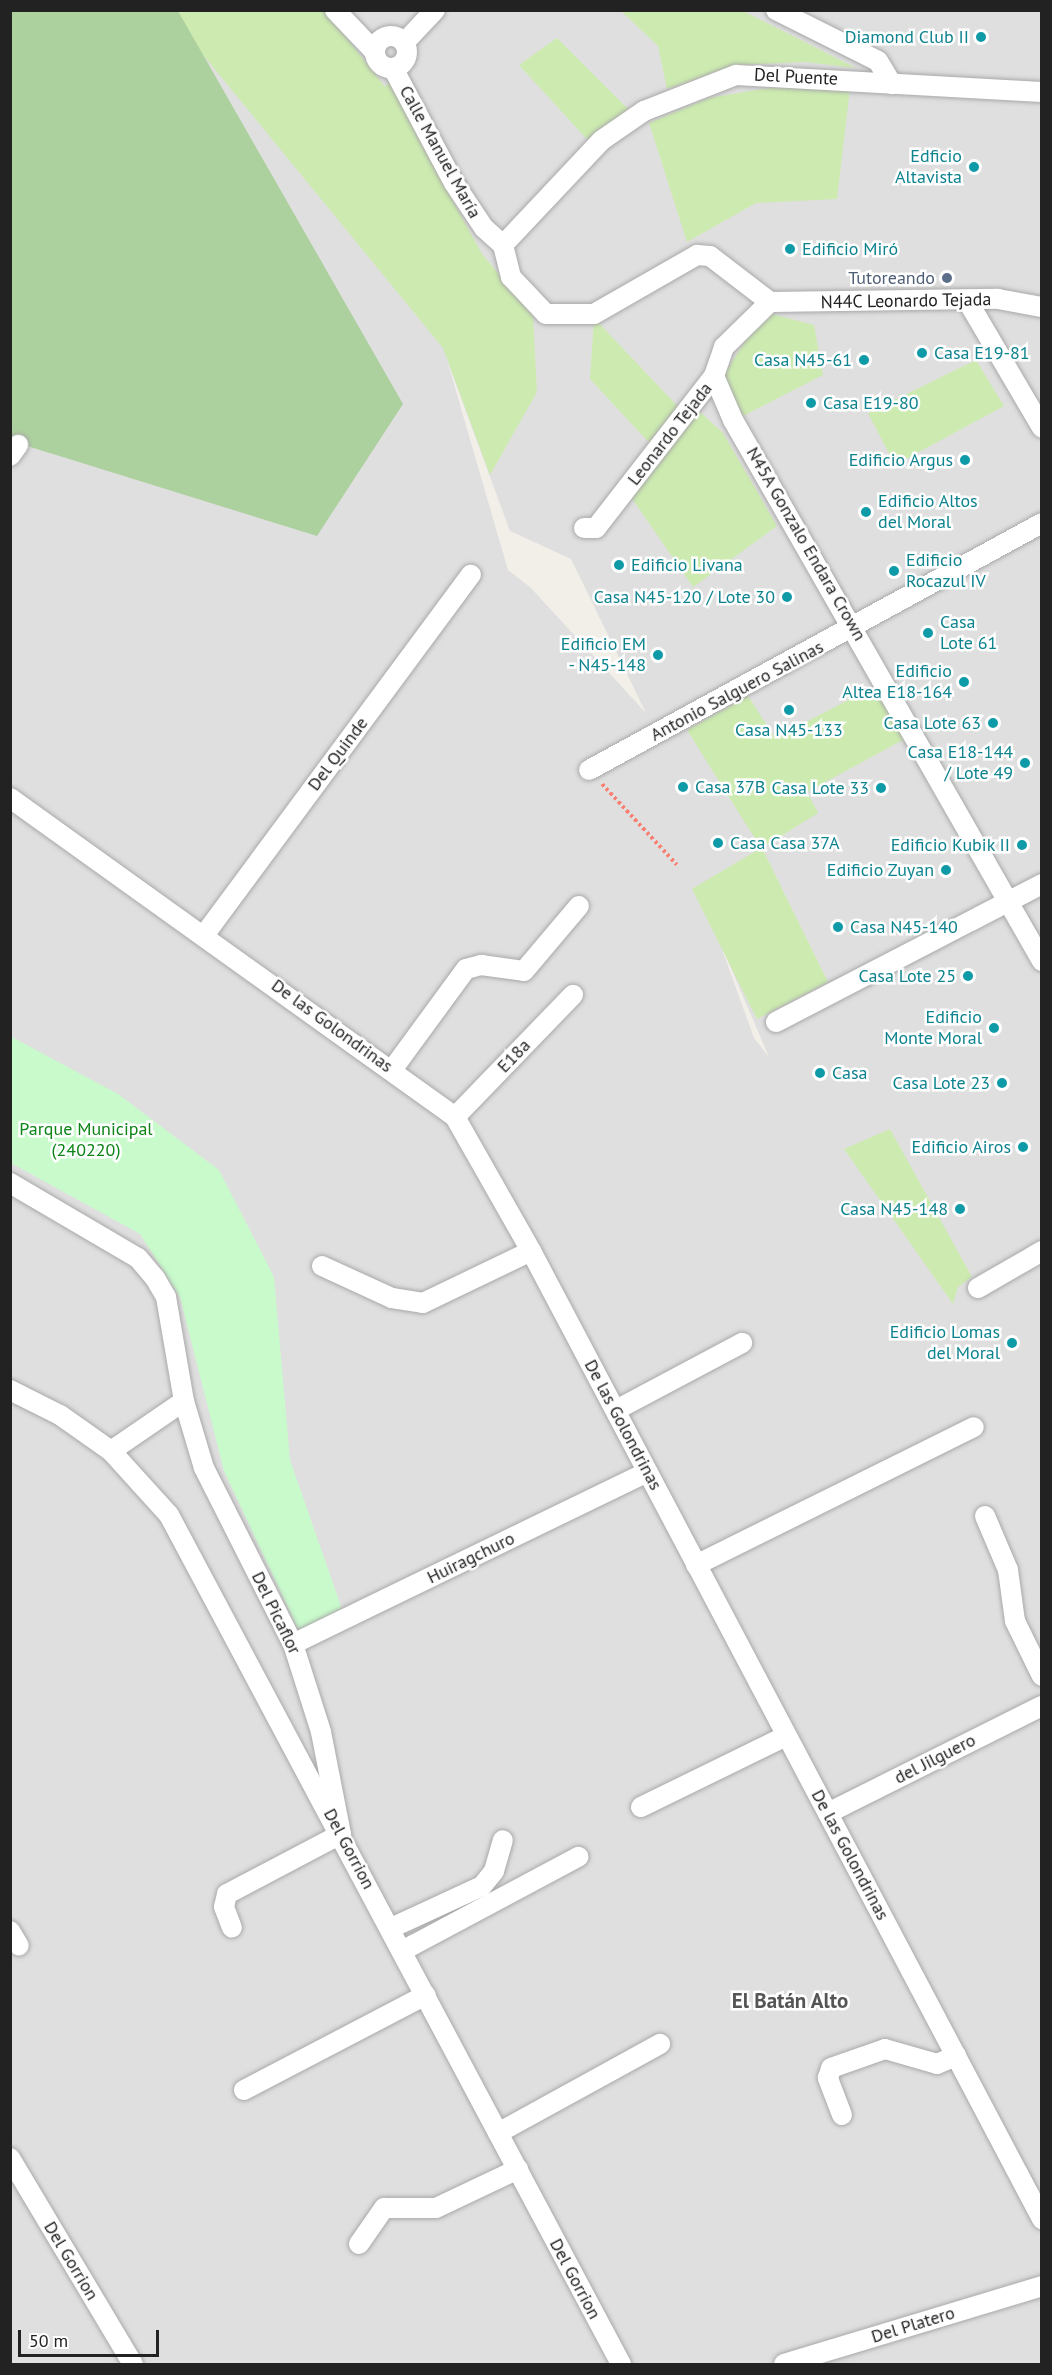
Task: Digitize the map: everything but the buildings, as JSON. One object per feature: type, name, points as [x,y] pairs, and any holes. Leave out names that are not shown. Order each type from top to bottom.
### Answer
[{"type":"street","points":[[335,10],[375,52],[380,64],[393,68],[406,58],[404,43]]},
{"type":"street","points":[[404,43],[435,10]]},
{"type":"street","points":[[776,10],[878,61],[892,84]]},
{"type":"street","points":[[375,52],[386,36],[404,43]]},
{"type":"street","name":"Calle Manuel María","points":[[393,68],[454,183],[484,228],[503,245]]},
{"type":"street","name":"Del Puente","points":[[503,245],[602,140],[644,111],[735,75],[1041,92]]},
{"type":"street","points":[[503,245],[511,277],[546,314],[594,314],[697,255],[710,256],[770,302]]},
{"type":"street","points":[[968,300],[1041,428]]},
{"type":"street","name":"N44C Leonardo Tejada","points":[[770,302],[968,300],[1041,307]]},
{"type":"street","name":"Leonardo Tejada","points":[[584,528],[596,528],[714,376],[724,347],[770,302]]},
{"type":"street","name":"N45A Gonzalo Endara Crown","points":[[714,376],[733,420],[855,628],[1041,961]]},
{"type":"street","name":"Antonio Salguero Salinas","points":[[589,771],[855,628],[1041,523]]},
{"type":"street","name":"Del Quinde","points":[[205,934],[471,575]]},
{"type":"street","name":"De las Golondrinas","points":[[10,798],[205,934],[454,1117],[531,1251],[616,1410],[1041,2219]]},
{"type":"street","points":[[776,1022],[1041,884]]},
{"type":"street","points":[[392,1070],[466,969],[524,971],[579,906]]},
{"type":"street","name":"E18a","points":[[454,1117],[573,995]]},
{"type":"street","name":"Del Picaflor","points":[[10,1183],[138,1258],[155,1278],[166,1297],[184,1401],[212,1485],[293,1644],[321,1732],[341,1834]]},
{"type":"street","points":[[322,1266],[399,1301],[423,1303],[531,1251]]},
{"type":"street","points":[[978,1288],[1041,1251]]},
{"type":"street","points":[[616,1410],[742,1343]]},
{"type":"street","name":"Del Gorrion","points":[[10,1390],[60,1415],[111,1451],[170,1515],[621,2364]]},
{"type":"street","points":[[111,1451],[184,1401]]},
{"type":"street","points":[[696,1565],[974,1427]]},
{"type":"street","name":"Huiragchuro","points":[[293,1644],[648,1472]]},
{"type":"street","points":[[985,1516],[1008,1570],[1015,1621],[1041,1676]]},
{"type":"street","name":"del Jilguero","points":[[828,1813],[1041,1706]]},
{"type":"street","points":[[641,1807],[786,1736]]},
{"type":"street","points":[[232,1928],[224,1907],[227,1894],[341,1834]]},
{"type":"street","points":[[391,1928],[482,1886],[494,1871],[503,1840]]},
{"type":"street","points":[[402,1951],[578,1857]]},
{"type":"street","points":[[244,2090],[426,1995]]},
{"type":"street","points":[[498,2133],[660,2044]]},
{"type":"street","points":[[842,2115],[828,2078],[831,2068],[885,2049],[937,2064],[956,2056]]},
{"type":"street","name":"Del Gorrion","points":[[10,2158],[133,2364]]},
{"type":"street","points":[[359,2244],[384,2208],[436,2208],[518,2169]]},
{"type":"street","name":"Del Platero","points":[[784,2364],[1041,2286]]},
{"type":"path","points":[[589,771],[677,865]]},
{"type":"shaded area","points":[[11,11],[1041,11],[1041,2364],[11,2364]],"holes":[[[447,360],[510,531],[571,559],[646,713],[530,587],[508,570]],[[724,952],[769,1057],[754,1038]]]},
{"type":"green space","points":[[178,10],[326,11],[385,87],[393,75],[421,143],[482,254],[533,315],[537,392],[490,475],[443,348],[172,17]]},
{"type":"green space","points":[[10,11],[178,11],[403,404],[317,536],[11,441]]},
{"type":"green space","points":[[621,11],[743,11],[856,68],[805,62],[736,65],[667,89],[658,46]]},
{"type":"green space","points":[[557,38],[636,117],[594,147],[519,65]]},
{"type":"green space","points":[[793,84],[850,88],[837,199],[756,203],[687,242],[649,123],[709,98]]},
{"type":"green space","points":[[764,312],[814,325],[823,375],[737,419],[712,393]]},
{"type":"green space","points":[[594,318],[683,412],[655,449],[590,379]]},
{"type":"green space","points":[[976,360],[1004,406],[895,465],[868,413]]},
{"type":"green space","points":[[699,411],[723,433],[777,526],[693,587],[631,497]]},
{"type":"green space","points":[[883,682],[912,735],[807,792],[818,813],[762,848],[828,982],[757,1019],[692,889],[761,848],[687,730],[748,696],[775,738]]},
{"type":"green space","name":"Parque Municipal (240220)","points":[[10,1036],[118,1094],[219,1170],[274,1277],[290,1460],[342,1609],[299,1631],[224,1471],[180,1297],[140,1234],[11,1163]]},
{"type":"green space","points":[[890,1129],[972,1277],[958,1287],[953,1304],[844,1149]]},
{"type":"place","name":"Diamond Club II","points":[[981,37]]},
{"type":"place","name":"Edficio Altavista","points":[[974,167]]},
{"type":"place","name":"Edificio Miró","points":[[790,249]]},
{"type":"place","name":"Tutoreando","points":[[947,278]]},
{"type":"place","name":"Casa E19-81","points":[[922,353]]},
{"type":"place","name":"Casa N45-61","points":[[864,360]]},
{"type":"place","name":"Casa E19-80","points":[[811,403]]},
{"type":"place","name":"Edificio Argus","points":[[965,460]]},
{"type":"place","name":"Edificio Altos del Moral","points":[[866,512]]},
{"type":"place","name":"Edificio Livana","points":[[619,565]]},
{"type":"place","name":"Edificio Rocazul IV","points":[[894,571]]},
{"type":"place","name":"Casa N45-120 / Lote 30","points":[[787,597]]},
{"type":"place","name":"Casa Lote 61","points":[[928,633]]},
{"type":"place","name":"Edificio EM - N45-148","points":[[658,655]]},
{"type":"place","name":"Edificio Altea E18-164","points":[[964,682]]},
{"type":"place","name":"Casa N45-133","points":[[789,710]]},
{"type":"place","name":"Casa Lote 63","points":[[993,723]]},
{"type":"place","name":"Casa E18-144 / Lote 49","points":[[1025,763]]},
{"type":"place","name":"Casa 37B","points":[[683,787]]},
{"type":"place","name":"Casa Lote 33","points":[[881,788]]},
{"type":"place","name":"Casa Casa 37A","points":[[718,843]]},
{"type":"place","name":"Edificio Kubik II","points":[[1022,845]]},
{"type":"place","name":"Edificio Zuyan","points":[[946,870]]},
{"type":"place","name":"Casa N45-140","points":[[838,927]]},
{"type":"place","name":"Casa Lote 25","points":[[968,976]]},
{"type":"place","name":"Edificio Monte Moral","points":[[994,1028]]},
{"type":"place","name":"Casa","points":[[820,1073]]},
{"type":"place","name":"Casa Lote 23","points":[[1002,1083]]},
{"type":"place","name":"Edificio Airos","points":[[1023,1147]]},
{"type":"place","name":"Casa N45-148","points":[[960,1209]]},
{"type":"place","name":"Edificio Lomas del Moral","points":[[1012,1343]]},
{"type":"district","name":"El Batán Alto","points":[[790,2001]]}]
